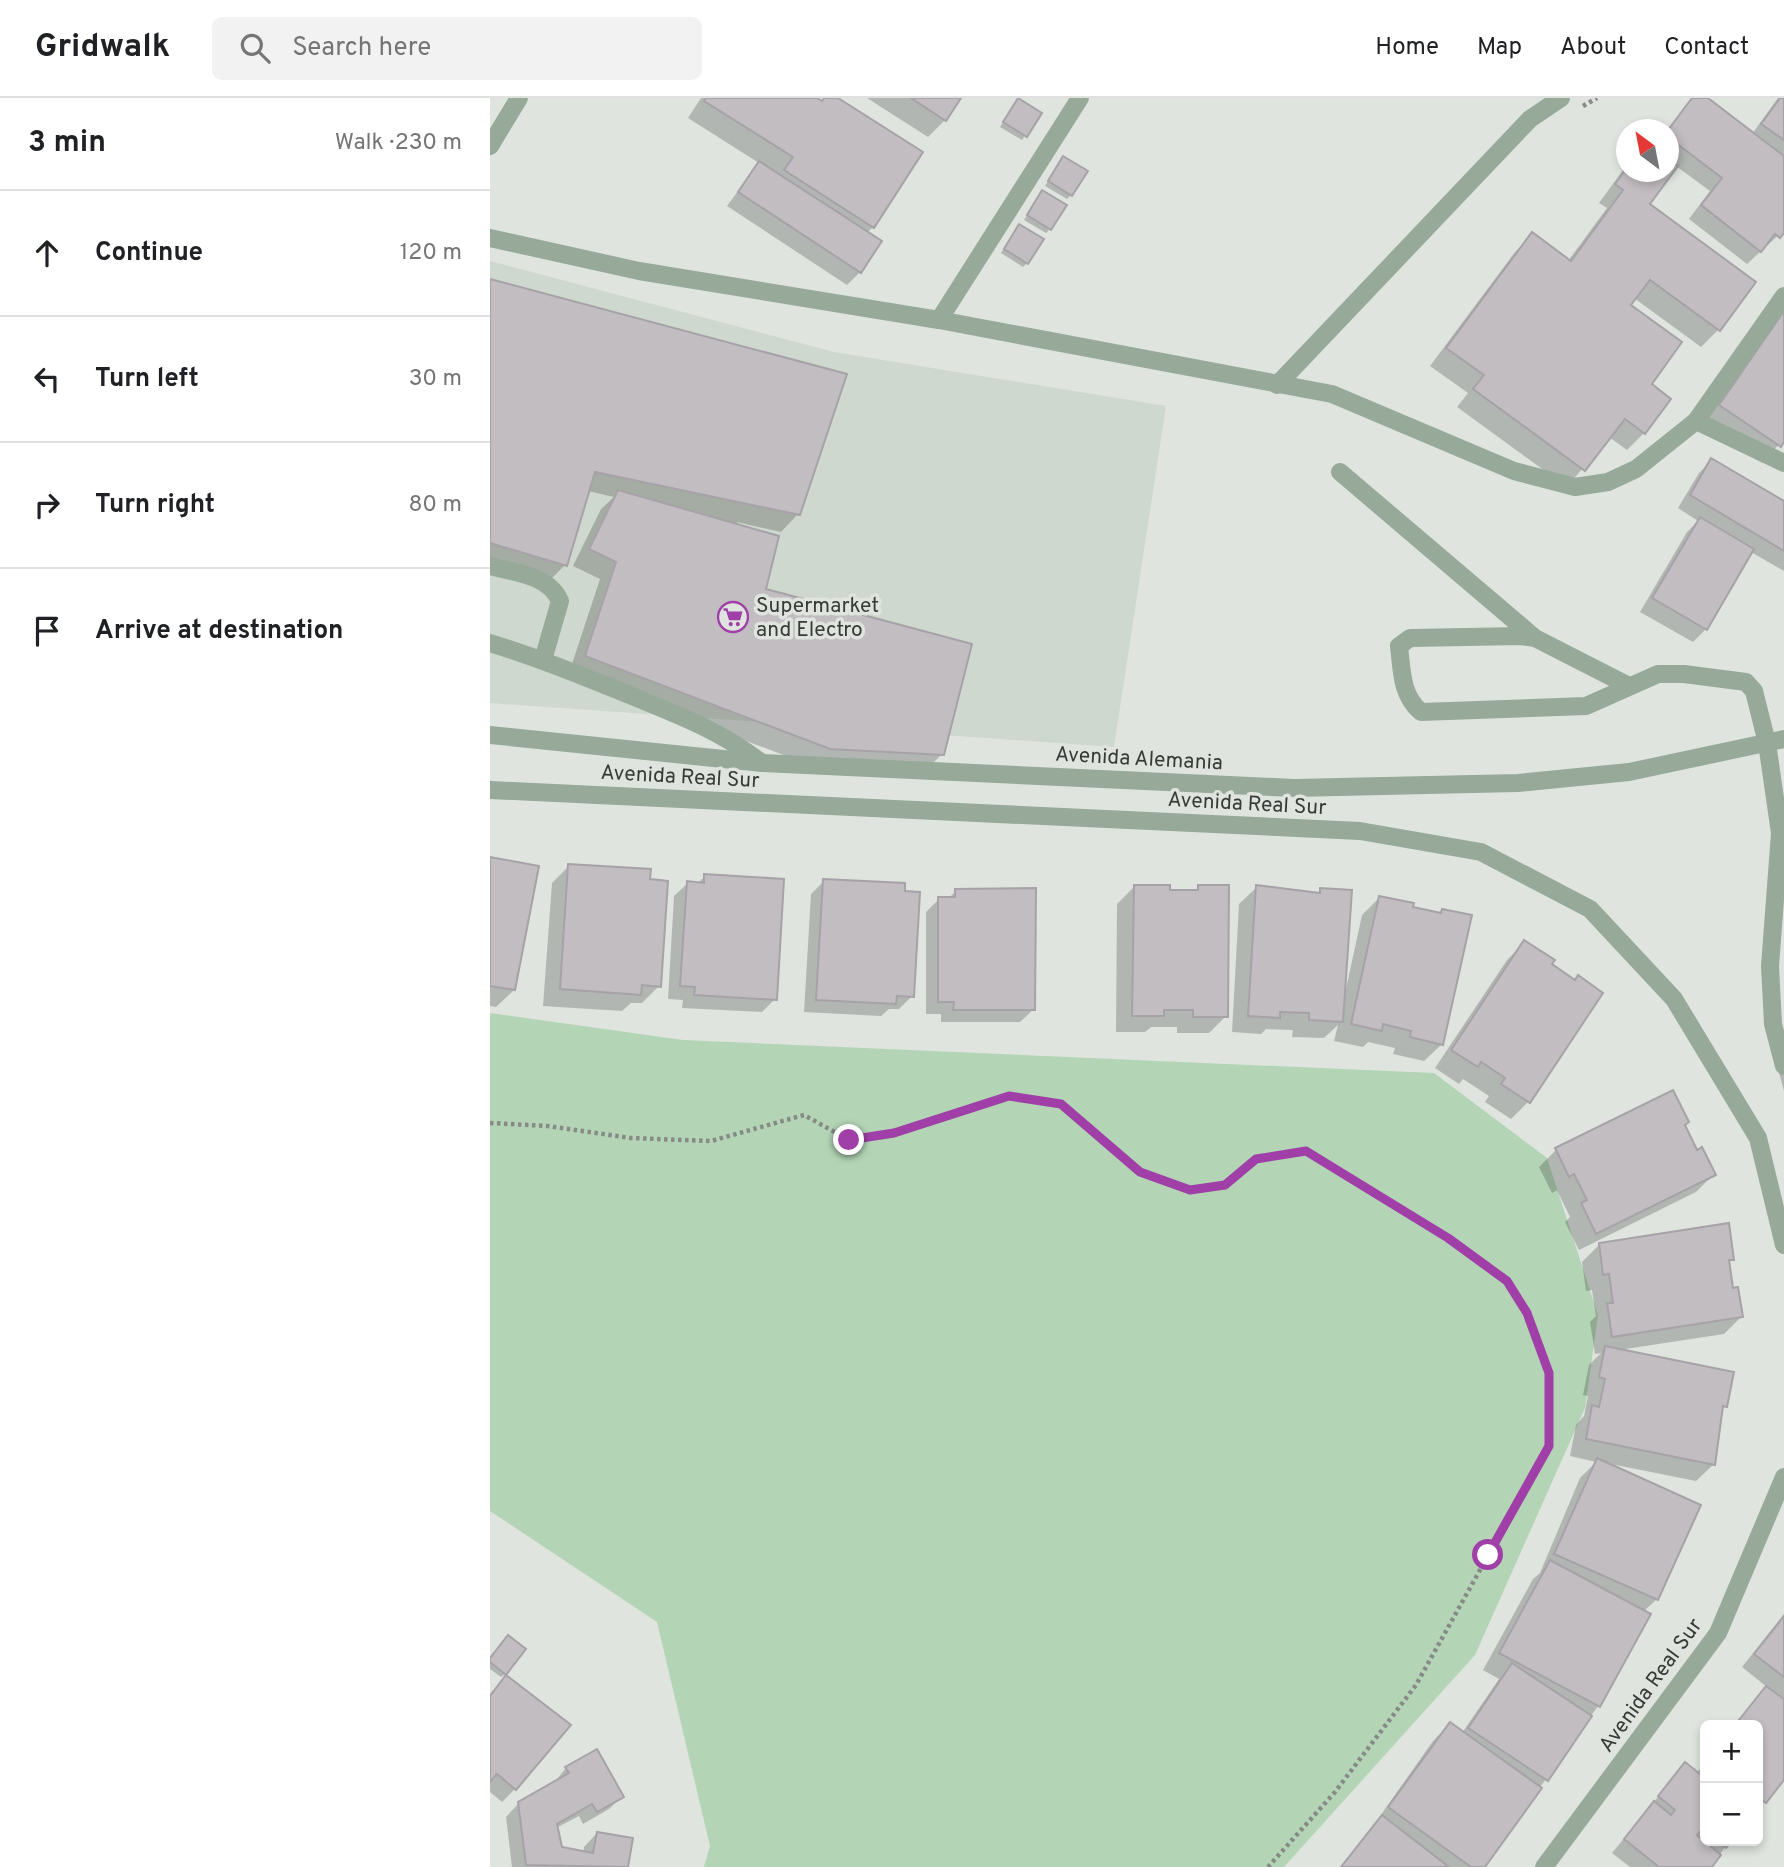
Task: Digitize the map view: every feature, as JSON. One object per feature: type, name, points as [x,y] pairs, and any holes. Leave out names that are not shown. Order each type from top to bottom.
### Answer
[{"type":"street","points":[[490,146],[519,98]]},
{"type":"street","points":[[939,320],[1080,98]]},
{"type":"street","points":[[1277,385],[1530,119],[1561,98]]},
{"type":"street","points":[[490,238],[639,271],[939,320],[1332,394],[1514,471],[1575,486],[1608,482],[1636,469],[1696,421],[1784,296]]},
{"type":"street","points":[[1696,421],[1784,463]]},
{"type":"street","points":[[1340,472],[1535,638],[1629,686]]},
{"type":"street","points":[[490,566],[546,583],[556,593],[560,601],[543,660]]},
{"type":"street","points":[[1535,638],[1410,638],[1399,646],[1403,687],[1412,704],[1421,712],[1586,706],[1658,674],[1684,674],[1746,682],[1754,691],[1776,741],[1780,833],[1770,966],[1773,1024],[1784,1066]]},
{"type":"street","points":[[490,643],[543,660],[703,725],[732,739],[762,763]]},
{"type":"street","name":"Avenida Alemania","points":[[490,736],[762,763],[1294,788],[1518,783],[1629,772],[1776,741]]},
{"type":"street","name":"Avenida Real Sur","points":[[490,790],[1360,831],[1481,852],[1590,909],[1674,999],[1758,1138],[1784,1245]]},
{"type":"street","name":"Avenida Real Sur","points":[[1544,1867],[1718,1633],[1784,1477]]},
{"type":"path","points":[[490,1122],[548,1126],[631,1138],[711,1141],[804,1115],[849,1140],[894,1133],[1009,1096],[1061,1104],[1140,1172],[1190,1190],[1225,1185],[1256,1159],[1306,1151],[1448,1238],[1507,1281],[1527,1313],[1549,1373],[1549,1446],[1416,1685],[1335,1792],[1268,1867]]},
{"type":"shaded area","points":[[490,261],[834,352],[1166,406],[1114,747],[490,703]]},
{"type":"green space","points":[[490,1013],[683,1040],[1434,1073],[1547,1158],[1598,1315],[1585,1408],[1475,1655],[1284,1867],[704,1867],[710,1846],[657,1622],[490,1511]]},
{"type":"building","points":[[706,98],[817,98],[822,101],[824,98],[838,98],[923,152],[874,228],[784,170],[793,157],[704,101]]},
{"type":"building","points":[[911,98],[961,98],[946,121]]},
{"type":"building","points":[[1018,98],[1042,113],[1027,137],[1003,122]]},
{"type":"building","points":[[1692,98],[1708,98],[1784,156],[1784,233],[1780,238],[1775,234],[1761,252],[1701,205],[1722,178],[1679,145],[1679,119],[1676,119]]},
{"type":"building","points":[[1780,98],[1784,98],[1784,140],[1761,124]]},
{"type":"building","points":[[1063,156],[1088,171],[1072,196],[1048,181]]},
{"type":"building","points":[[759,161],[882,241],[861,273],[738,192]]},
{"type":"building","points":[[1666,182],[1650,204],[1756,282],[1720,331],[1650,280],[1631,305],[1682,342],[1652,384],[1671,399],[1645,434],[1625,419],[1585,471],[1473,389],[1484,375],[1446,348],[1532,232],[1571,261],[1623,190],[1615,184]]},
{"type":"building","points":[[1042,190],[1067,205],[1051,230],[1027,215]]},
{"type":"building","points":[[1019,224],[1044,239],[1028,264],[1004,249]]},
{"type":"building","points":[[490,279],[847,374],[800,515],[595,472],[567,566],[490,543]]},
{"type":"building","points":[[1784,311],[1784,442],[1781,447],[1719,405]]},
{"type":"building","points":[[1711,458],[1784,501],[1784,551],[1690,495]]},
{"type":"building","name":"Supermarket and Electro","points":[[618,490],[779,536],[766,589],[972,644],[944,755],[830,749],[585,656],[616,562],[589,549]]},
{"type":"building","points":[[1700,517],[1754,549],[1707,630],[1652,598]]},
{"type":"building","points":[[490,857],[539,866],[515,990],[490,986]]},
{"type":"building","points":[[568,864],[651,869],[650,879],[668,881],[661,987],[642,985],[641,995],[560,989]]},
{"type":"building","points":[[704,874],[784,879],[777,1000],[694,995],[695,987],[680,986],[687,881],[704,883]]},
{"type":"building","points":[[823,879],[905,883],[905,891],[920,892],[914,997],[897,996],[896,1004],[816,1000]]},
{"type":"building","points":[[1134,885],[1170,885],[1170,890],[1198,890],[1198,885],[1229,885],[1228,1017],[1193,1017],[1193,1010],[1164,1010],[1164,1016],[1132,1016]]},
{"type":"building","points":[[1256,885],[1320,893],[1320,888],[1352,890],[1343,1022],[1309,1020],[1309,1013],[1280,1012],[1280,1018],[1248,1016]]},
{"type":"building","points":[[1036,888],[1035,1010],[953,1010],[954,1002],[938,1002],[938,897],[955,897],[955,889]]},
{"type":"building","points":[[1379,896],[1414,903],[1413,907],[1441,913],[1442,909],[1472,915],[1443,1045],[1410,1037],[1411,1031],[1383,1024],[1382,1031],[1351,1024]]},
{"type":"building","points":[[1524,940],[1555,960],[1552,964],[1575,980],[1578,975],[1603,993],[1530,1103],[1501,1084],[1505,1078],[1481,1062],[1478,1067],[1451,1050]]},
{"type":"building","points":[[1673,1090],[1689,1122],[1685,1125],[1697,1150],[1702,1147],[1716,1175],[1596,1234],[1581,1203],[1587,1200],[1574,1174],[1569,1177],[1555,1148]]},
{"type":"building","points":[[1729,1223],[1734,1260],[1729,1260],[1733,1288],[1738,1287],[1743,1317],[1612,1337],[1607,1303],[1613,1303],[1609,1274],[1603,1275],[1599,1243]]},
{"type":"building","points":[[1605,1346],[1734,1372],[1727,1407],[1723,1406],[1715,1465],[1586,1439],[1592,1405],[1599,1407],[1605,1379],[1599,1377]]},
{"type":"building","points":[[1597,1458],[1701,1505],[1658,1600],[1554,1554]]},
{"type":"building","points":[[1550,1560],[1651,1614],[1600,1707],[1499,1653]]},
{"type":"building","points":[[1784,1616],[1784,1677],[1754,1654]]},
{"type":"building","points":[[508,1635],[526,1649],[506,1675],[490,1662],[490,1658]]},
{"type":"building","points":[[1512,1663],[1592,1716],[1548,1781],[1468,1728]]},
{"type":"building","points":[[506,1675],[571,1725],[516,1790],[497,1774],[490,1782],[490,1696]]},
{"type":"building","points":[[1766,1686],[1784,1699],[1784,1780],[1766,1803],[1763,1801],[1763,1720],[1739,1720]]},
{"type":"building","points":[[1450,1722],[1542,1788],[1485,1867],[1471,1867],[1388,1807]]},
{"type":"building","points":[[597,1749],[624,1797],[597,1812],[592,1804],[557,1824],[562,1847],[593,1853],[597,1832],[633,1838],[628,1867],[526,1865],[518,1802],[569,1773],[565,1767]]},
{"type":"building","points":[[1685,1762],[1700,1774],[1700,1831],[1697,1835],[1700,1838],[1700,1846],[1710,1846],[1721,1855],[1712,1867],[1659,1867],[1624,1839],[1654,1801],[1671,1815],[1675,1810],[1658,1796]]},
{"type":"building","points":[[1382,1815],[1449,1867],[1341,1867]]},
{"type":"place","name":"Supermarket and Electro","points":[[733,617]]},
{"type":"route","points":[[849,1140],[894,1133],[1009,1096],[1061,1104],[1140,1172],[1190,1190],[1225,1185],[1256,1159],[1306,1151],[1448,1238],[1507,1281],[1527,1313],[1549,1373],[1549,1446],[1488,1555]]}]
